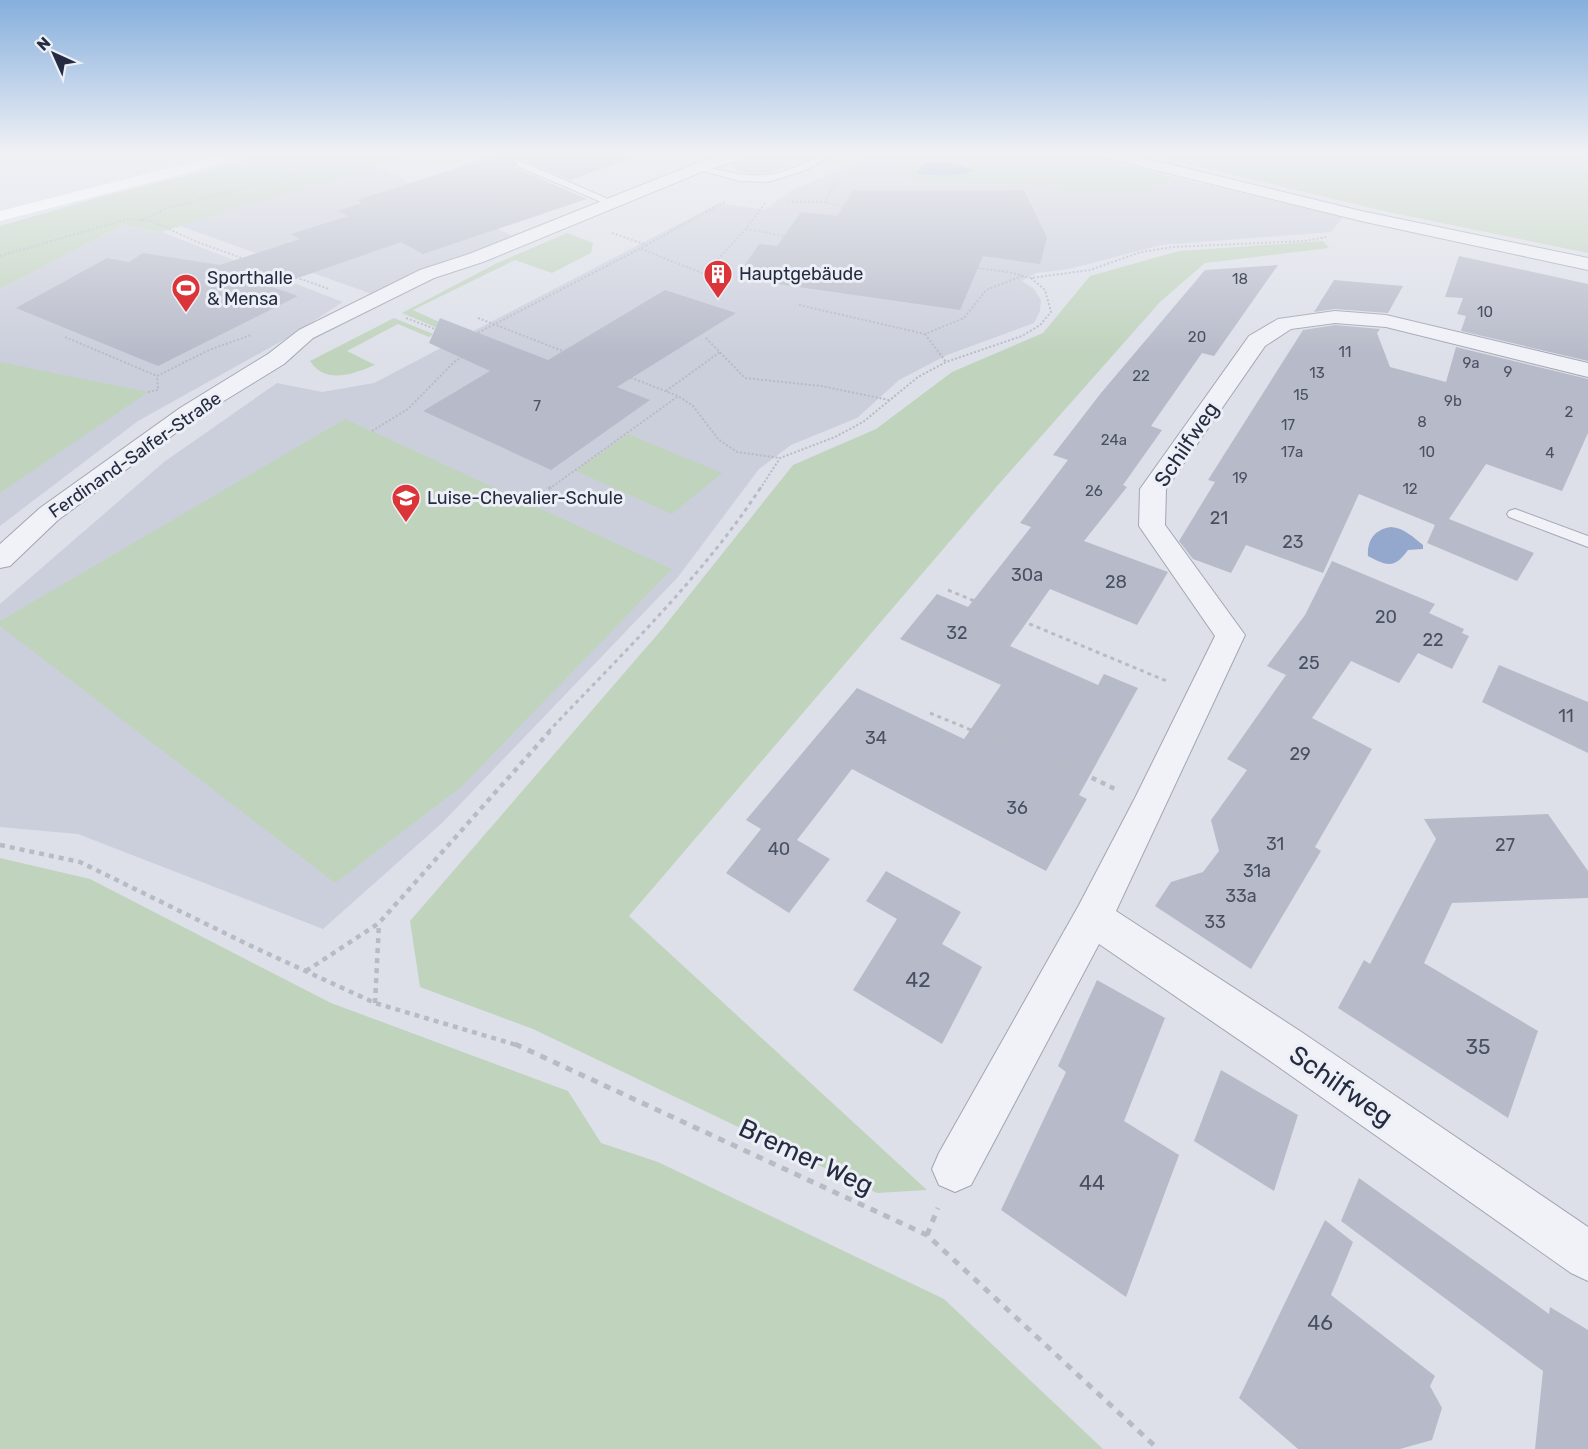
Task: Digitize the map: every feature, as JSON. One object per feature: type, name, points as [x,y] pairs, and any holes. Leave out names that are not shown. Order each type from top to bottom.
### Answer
[{"type":"street","name":"Ferdinand-Salfer-Straße","points":[[0,559],[49,514],[188,413],[276,359],[306,334],[427,274],[476,258],[568,220]]},
{"type":"street","points":[[1378,220],[1588,264]]},
{"type":"street","name":"Ferdinand-Salfer-Straße","points":[[276,359],[319,341],[442,280],[476,258]]},
{"type":"street","name":"Schilfweg","points":[[955,1169],[1093,918],[1230,635],[1152,526],[1153,489],[1257,340],[1285,322],[1335,317],[1386,321],[1588,370]]},
{"type":"street","name":"Schilfweg","points":[[1093,918],[1288,1048],[1588,1256]]},
{"type":"lane","points":[[1515,514],[1588,542]]},
{"type":"path","points":[[0,256],[93,227],[125,220]]},
{"type":"path","points":[[136,220],[152,221],[197,242],[367,302]]},
{"type":"path","points":[[464,341],[694,220]]},
{"type":"path","points":[[704,274],[753,220]]},
{"type":"path","points":[[746,229],[1031,278],[1090,270],[1141,252],[1173,247],[1305,241],[1344,234],[1358,220]]},
{"type":"path","points":[[605,231],[648,245]]},
{"type":"path","points":[[640,249],[724,282]]},
{"type":"path","points":[[799,305],[925,334],[964,318],[986,290],[1023,276]]},
{"type":"path","points":[[478,318],[678,396],[693,406],[718,439],[737,452],[780,458],[835,437],[863,422],[918,377],[946,362],[1022,336],[1040,325],[1051,312],[1045,290],[1031,278]]},
{"type":"path","points":[[406,318],[491,350]]},
{"type":"path","points":[[925,334],[946,362]]},
{"type":"path","points":[[65,337],[157,376],[209,350],[251,335]]},
{"type":"path","points":[[706,338],[745,378],[821,386],[890,400]]},
{"type":"path","points":[[372,431],[408,409],[454,362],[480,346]]},
{"type":"path","points":[[665,392],[720,352]]},
{"type":"path","points":[[148,392],[158,390],[157,376]]},
{"type":"path","points":[[529,503],[678,396]]},
{"type":"path","points":[[306,971],[379,923],[540,742],[661,613],[745,512],[780,458]]},
{"type":"path","points":[[948,591],[1058,634],[1201,695]]},
{"type":"path","points":[[930,713],[971,731],[1031,748],[1149,806]]},
{"type":"path","points":[[1031,748],[1035,737]]},
{"type":"path","name":"Bremer Weg","points":[[0,844],[80,862],[375,1003],[520,1046],[927,1235],[1158,1449]]},
{"type":"path","points":[[375,1003],[379,923]]},
{"type":"shaded area","points":[[201,220],[480,220],[512,236],[372,294],[180,226]]},
{"type":"shaded area","name":"Luise-Chevalier-Schule","points":[[687,220],[1341,220],[1331,232],[1161,245],[1069,269],[1036,273],[1022,281],[1034,289],[1041,300],[1040,311],[1034,323],[947,355],[899,380],[857,418],[791,445],[759,469],[678,577],[442,823],[323,929],[78,834],[0,827],[0,604],[164,462],[277,383],[322,392],[374,383]]},
{"type":"shaded area","points":[[123,225],[161,232],[343,302],[289,337],[138,421],[0,526],[0,289]]},
{"type":"green space","points":[[22,220],[202,220],[161,232],[123,225],[0,289],[0,226]]},
{"type":"green space","points":[[1425,220],[1588,220],[1588,253]]},
{"type":"green space","points":[[567,233],[593,243],[591,253],[552,273],[515,260],[413,310],[448,326],[442,330],[402,313],[497,263]]},
{"type":"green space","points":[[1323,241],[1329,248],[1205,263],[1160,302],[998,485],[629,916],[927,1190],[877,1193],[533,1029],[420,987],[410,921],[663,628],[793,465],[876,429],[952,372],[1043,333],[1090,276],[1179,251]]},
{"type":"green space","points":[[394,318],[433,334],[429,337],[398,324],[347,351],[375,365],[349,374],[324,373],[310,361]]},
{"type":"green space","points":[[0,362],[148,392],[0,493]]},
{"type":"green space","points":[[345,419],[672,569],[461,787],[335,883],[0,626],[0,621]]},
{"type":"green space","points":[[628,434],[722,473],[672,514],[576,471]]},
{"type":"green space","points":[[0,858],[90,879],[331,1003],[568,1091],[601,1143],[658,1162],[944,1299],[1103,1449],[0,1449]]},
{"type":"water","points":[[1391,527],[1408,533],[1423,545],[1423,549],[1408,550],[1399,560],[1391,564],[1368,556],[1373,536]]},
{"type":"building","points":[[337,220],[526,220],[423,254],[401,242],[272,287],[298,296],[158,366],[16,308],[107,258],[129,262],[143,253],[220,265],[300,239],[291,234]]},
{"type":"building","points":[[796,220],[1038,220],[1047,238],[1040,264],[983,256],[960,310],[736,278],[759,244],[777,246]]},
{"type":"building","points":[[1459,256],[1588,284],[1588,361],[1461,331],[1466,316],[1457,314],[1463,298],[1445,297]]},
{"type":"building","points":[[1278,265],[1214,356],[1202,353],[1151,426],[1162,430],[1123,485],[1127,487],[1084,541],[1168,572],[1137,625],[1050,589],[1010,646],[1098,685],[1104,674],[1138,688],[1079,795],[1087,799],[1046,871],[852,769],[797,840],[830,859],[789,913],[726,873],[761,829],[746,820],[857,688],[964,739],[1001,685],[900,639],[937,594],[968,607],[1031,527],[1020,523],[1068,460],[1053,455],[1101,393],[1205,270]]},
{"type":"building","points":[[1334,280],[1403,286],[1388,313],[1335,309],[1314,312]]},
{"type":"building","points":[[665,290],[736,313],[617,387],[650,400],[551,470],[423,411],[490,371],[429,343],[440,318],[548,360]]},
{"type":"building","points":[[1335,325],[1380,329],[1377,333],[1390,367],[1446,382],[1456,347],[1588,379],[1588,433],[1562,491],[1486,464],[1449,519],[1534,553],[1517,581],[1427,543],[1435,525],[1359,494],[1323,573],[1246,545],[1231,573],[1193,559],[1179,541],[1215,482],[1208,480],[1303,330]]},
{"type":"building","points":[[1332,561],[1435,604],[1429,613],[1464,629],[1462,633],[1469,636],[1452,669],[1418,653],[1399,683],[1351,661],[1312,718],[1372,749],[1315,847],[1321,851],[1251,969],[1155,906],[1171,882],[1203,872],[1219,851],[1211,820],[1247,770],[1227,759],[1286,675],[1267,666],[1305,615]]},
{"type":"building","points":[[1499,665],[1588,702],[1588,753],[1482,702]]},
{"type":"building","points":[[1548,814],[1588,871],[1588,898],[1452,903],[1424,963],[1538,1031],[1508,1118],[1338,1008],[1364,960],[1370,964],[1436,839],[1424,819]]},
{"type":"building","points":[[886,871],[961,912],[942,944],[982,967],[942,1044],[853,990],[897,919],[866,901]]},
{"type":"building","points":[[1097,980],[1165,1018],[1124,1121],[1179,1155],[1126,1297],[1001,1210],[1066,1072],[1058,1066]]},
{"type":"building","points":[[1221,1070],[1298,1115],[1274,1191],[1194,1141]]},
{"type":"building","points":[[1359,1178],[1549,1314],[1550,1307],[1588,1330],[1588,1449],[1535,1449],[1543,1371],[1341,1221]]},
{"type":"building","points":[[1325,1220],[1353,1242],[1331,1295],[1435,1376],[1430,1386],[1442,1408],[1432,1440],[1400,1449],[1298,1449],[1239,1398]]},
{"type":"place","name":"Hauptgebäude","points":[[718,300]]},
{"type":"place","name":"Sporthalle & Mensa","points":[[186,314]]},
{"type":"place","name":"Luise-Chevalier-Schule","points":[[406,524]]}]
